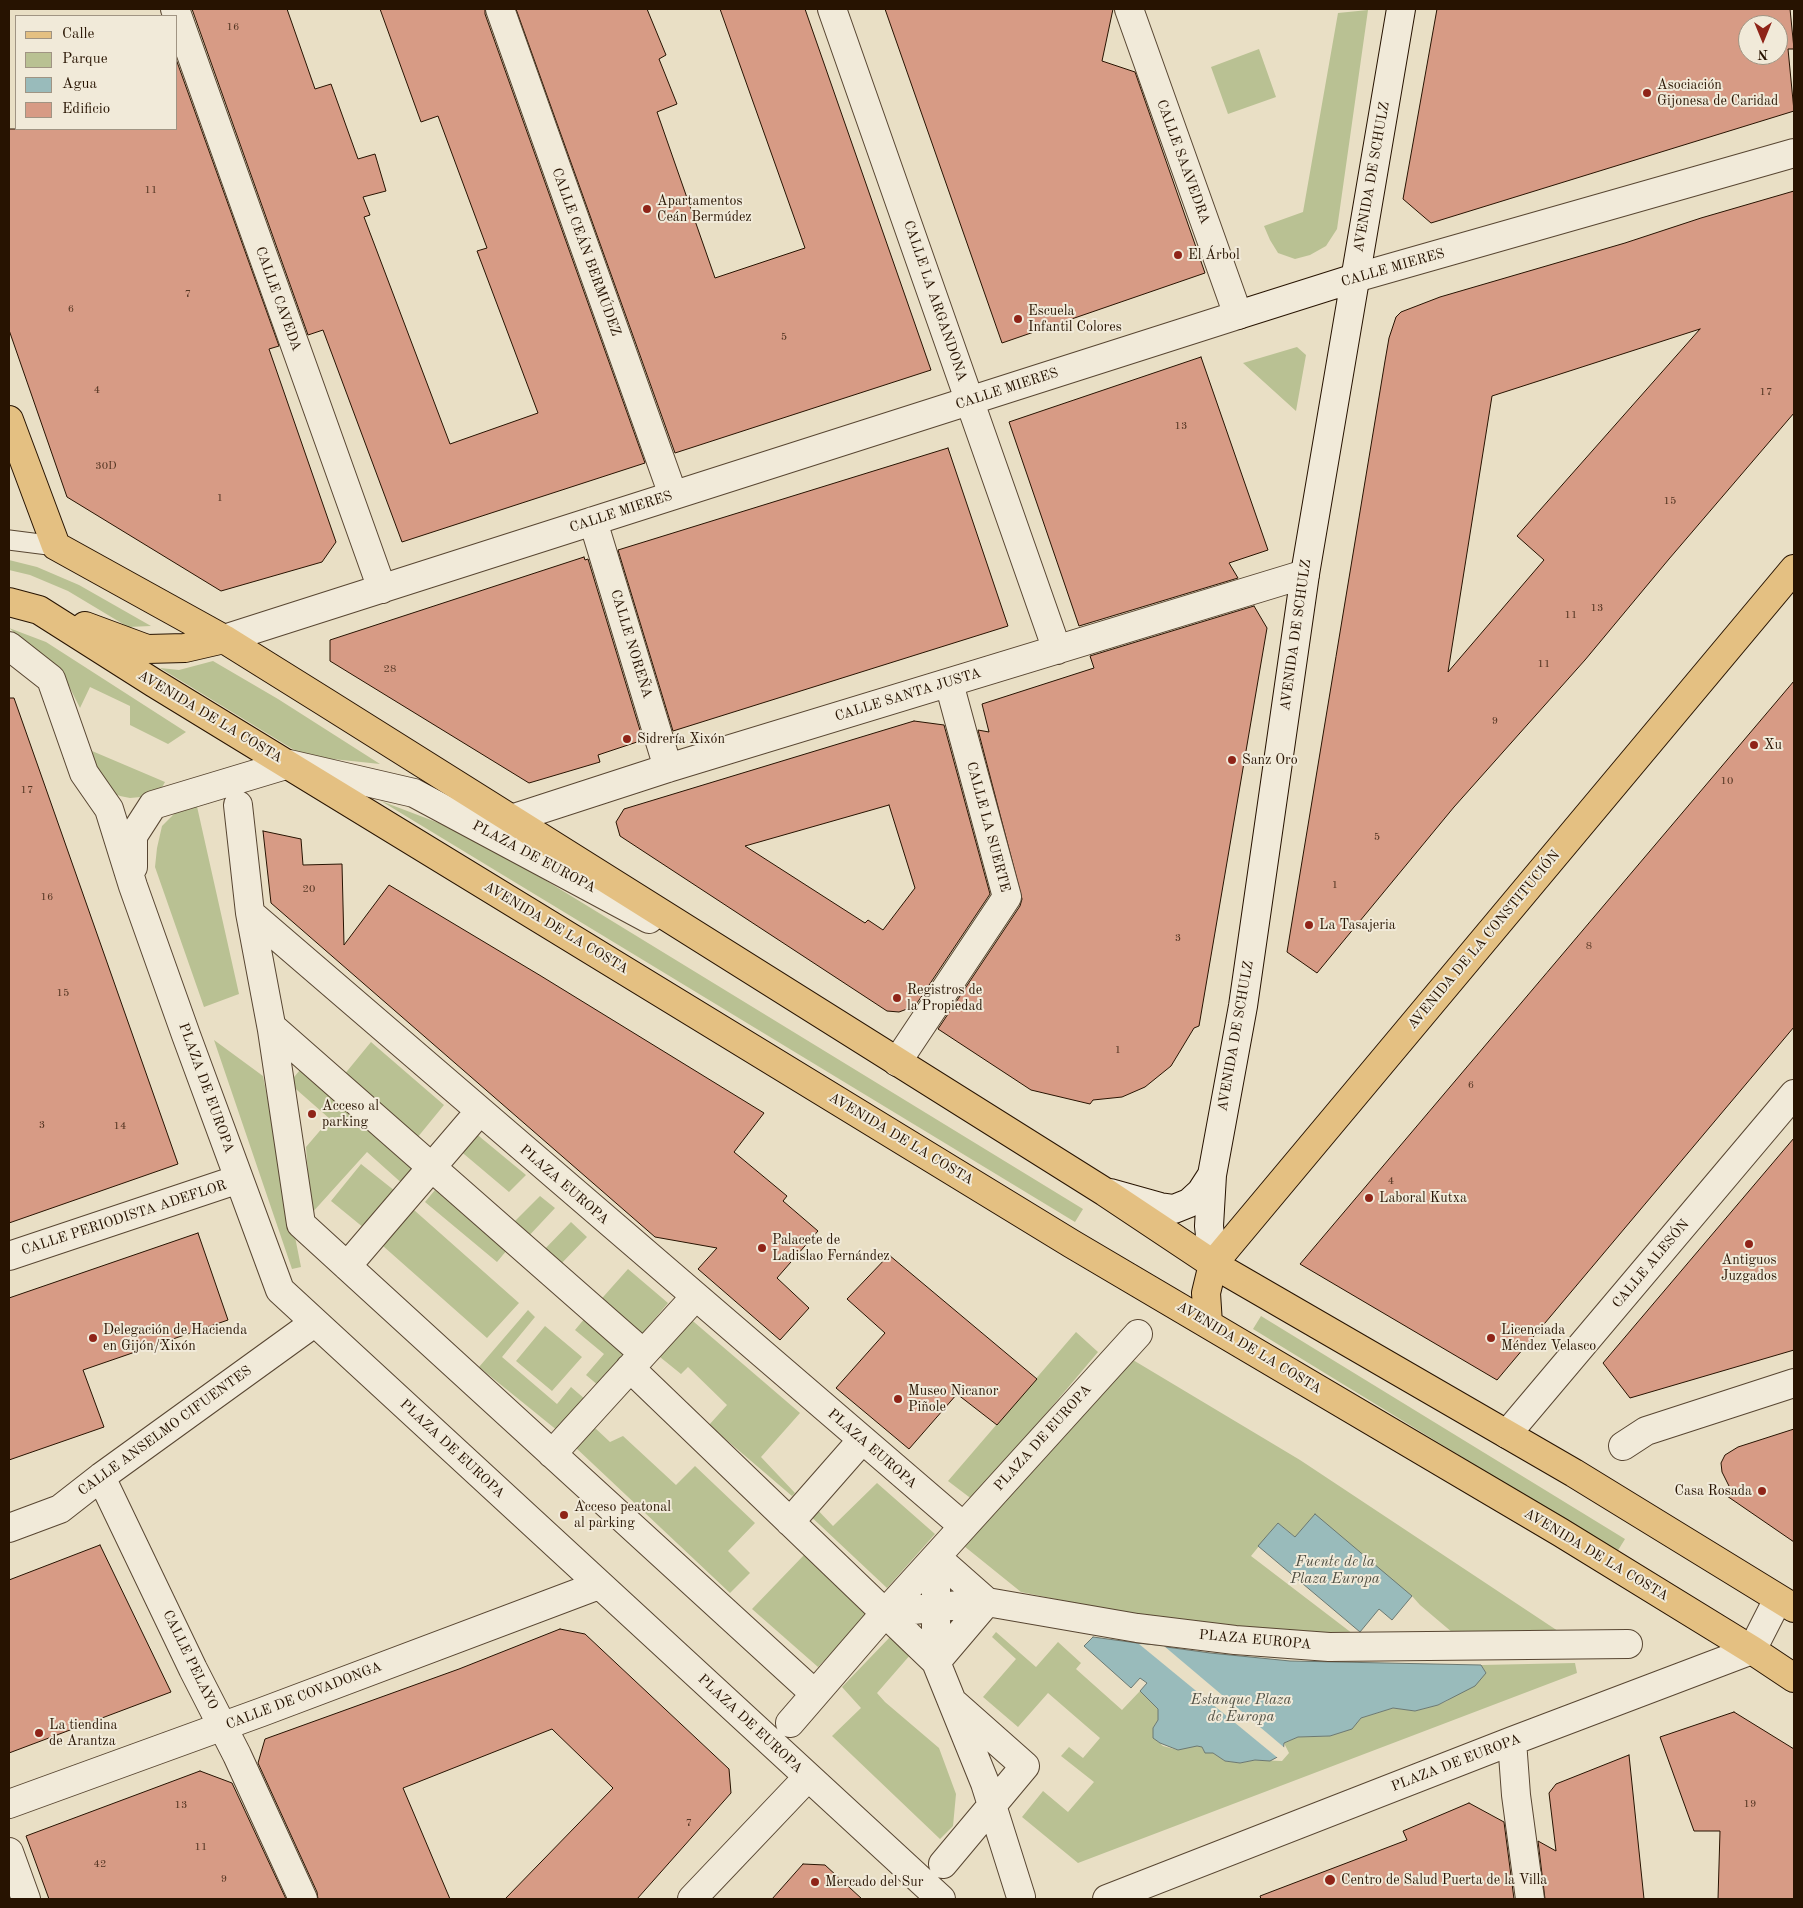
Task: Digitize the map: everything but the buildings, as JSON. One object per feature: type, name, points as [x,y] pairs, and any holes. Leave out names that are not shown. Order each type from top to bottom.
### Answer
[{"type":"main road","points":[[9,420],[56,546],[224,639],[1105,1192],[1213,1264],[1507,1434],[1786,1603]]},
{"type":"main road","name":"AVENIDA DE LA CONSTITUCIÓN","points":[[1208,1324],[1206,1293],[1213,1264],[1794,570]]},
{"type":"main road","name":"AVENIDA DE LA COSTA","points":[[9,602],[39,610],[129,668],[1064,1239],[1560,1532],[1752,1650],[1794,1678]]},
{"type":"main road","points":[[39,610],[147,648],[185,648],[224,639]]},
{"type":"street","name":"CALLE CEÁN BERMÚDEZ","points":[[500,9],[673,495]]},
{"type":"street","name":"CALLE LA ARGANDONA","points":[[832,9],[1057,650]]},
{"type":"street","name":"CALLE SAAVEDRA","points":[[1129,9],[1238,315]]},
{"type":"street","name":"AVENIDA DE SCHULZ","points":[[1213,1264],[1209,1226],[1212,1175],[1243,1006],[1305,574],[1401,9]]},
{"type":"street","name":"CALLE CAVEDA","points":[[178,20],[382,588]]},
{"type":"street","name":"CALLE MIERES","points":[[224,639],[1355,278],[1794,153]]},
{"type":"street","name":"CALLE NOREÑA","points":[[594,521],[668,768]]},
{"type":"street","name":"CALLE SANTA JUSTA","points":[[511,819],[668,768],[1305,574]]},
{"type":"street","name":"PLAZA DE EUROPA","points":[[9,646],[51,678],[84,772],[108,809],[133,886],[280,1290],[941,1899]]},
{"type":"street","name":"CALLE LA SUERTE","points":[[897,1062],[1007,897],[949,683]]},
{"type":"street","name":"PLAZA DE EUROPA","points":[[133,886],[133,836],[153,805],[289,764],[414,793],[784,991]]},
{"type":"street","points":[[238,805],[250,913],[272,1027],[301,1224],[815,1694]]},
{"type":"street","name":"PLAZA EUROPA","points":[[250,913],[479,1112],[963,1526]]},
{"type":"street","points":[[272,1027],[431,1168],[636,1360],[790,1522],[936,1662]]},
{"type":"street","name":"CALLE ALESÓN","points":[[1507,1434],[1794,1094]]},
{"type":"street","points":[[338,1257],[431,1168],[479,1112]]},
{"type":"street","points":[[1105,1192],[1174,1209],[1189,1203],[1201,1192],[1212,1175]]},
{"type":"street","name":"CALLE PERIODISTA ADEFLOR","points":[[9,1256],[240,1179]]},
{"type":"street","points":[[552,1454],[695,1297]]},
{"type":"street","name":"CALLE ANSELMO CIFUENTES","points":[[9,1528],[60,1509],[101,1476],[314,1322]]},
{"type":"street","name":"PLAZA DE EUROPA","points":[[790,1723],[885,1613],[1138,1334]]},
{"type":"street","points":[[1623,1446],[1646,1431],[1794,1383]]},
{"type":"street","points":[[790,1522],[862,1440]]},
{"type":"street","name":"CALLE PELAYO","points":[[101,1476],[238,1755],[303,1899]]},
{"type":"street","points":[[936,1557],[987,1602],[936,1662]]},
{"type":"street","points":[[936,1557],[936,1662],[985,1782],[1021,1897]]},
{"type":"street","name":"CALLE DE COVADONGA","points":[[9,1804],[223,1727],[599,1585]]},
{"type":"street","name":"PLAZA EUROPA","points":[[885,1613],[987,1602],[1137,1628],[1235,1640],[1329,1647],[1628,1644]]},
{"type":"street","points":[[1752,1650],[1786,1603]]},
{"type":"street","name":"PLAZA DE EUROPA","points":[[1107,1899],[1512,1741],[1752,1650]]},
{"type":"street","points":[[944,1864],[1025,1766],[951,1700]]},
{"type":"street","points":[[1512,1741],[1516,1795],[1530,1899]]},
{"type":"street","points":[[692,1899],[808,1777]]},
{"type":"street","points":[[9,1852],[26,1899]]},
{"type":"lane","points":[[9,540],[56,546]]},
{"type":"green space","points":[[1368,10],[1337,229],[1326,246],[1310,255],[1295,259],[1278,253],[1264,226],[1303,212],[1338,13]]},
{"type":"green space","points":[[1259,49],[1276,97],[1228,114],[1211,67]]},
{"type":"green space","points":[[1297,347],[1306,355],[1296,411],[1243,363]]},
{"type":"green space","points":[[9,560],[37,567],[79,585],[151,626],[128,627],[68,591],[30,575],[9,570]]},
{"type":"green space","points":[[9,628],[46,642],[186,732],[168,744],[130,725],[130,706],[90,687],[80,708],[62,672]]},
{"type":"green space","points":[[213,661],[278,699],[380,764],[304,756],[160,668],[179,670]]},
{"type":"green space","points":[[92,751],[165,782],[160,791],[152,796],[130,798],[108,791],[97,772]]},
{"type":"green space","points":[[381,801],[473,836],[1083,1209],[1075,1222]]},
{"type":"green space","points":[[196,802],[239,994],[204,1007],[155,867],[162,826],[179,809]]},
{"type":"green space","points":[[214,1040],[263,1076],[301,1267],[292,1269]]},
{"type":"green space","points":[[371,1042],[444,1105],[417,1138],[339,1081]]},
{"type":"green space","points":[[300,1070],[416,1173],[405,1186],[367,1152],[311,1214],[306,1147],[330,1119],[289,1083]]},
{"type":"green space","points":[[474,1132],[526,1175],[509,1192],[458,1149]]},
{"type":"green space","points":[[361,1164],[395,1191],[364,1228],[331,1201]]},
{"type":"green space","points":[[435,1190],[507,1250],[497,1262],[425,1202]]},
{"type":"green space","points":[[540,1196],[555,1208],[526,1239],[511,1225]]},
{"type":"green space","points":[[414,1210],[519,1303],[487,1338],[383,1246]]},
{"type":"green space","points":[[571,1222],[587,1237],[557,1268],[541,1253]]},
{"type":"green space","points":[[628,1269],[668,1303],[637,1340],[596,1305]]},
{"type":"green space","points":[[528,1310],[535,1317],[502,1357],[557,1404],[571,1387],[586,1400],[558,1431],[479,1367]]},
{"type":"green space","points":[[687,1316],[800,1413],[761,1457],[795,1493],[792,1496],[709,1425],[727,1405],[688,1367],[681,1374],[655,1353]]},
{"type":"green space","points":[[1261,1316],[1625,1539],[1617,1552],[1253,1329]]},
{"type":"green space","points":[[585,1318],[627,1354],[599,1386],[586,1375],[604,1354],[575,1330]]},
{"type":"green space","points":[[545,1326],[582,1357],[552,1391],[516,1361]]},
{"type":"green space","points":[[1076,1332],[1098,1352],[973,1500],[948,1481]]},
{"type":"green space","points":[[1133,1360],[1300,1460],[1561,1633],[1453,1633],[1412,1596],[1295,1537],[1278,1523],[1251,1556],[1357,1637],[1168,1622],[1021,1592],[964,1546]]},
{"type":"green space","points":[[594,1427],[610,1442],[623,1436],[676,1485],[695,1466],[755,1523],[728,1551],[750,1573],[730,1593],[575,1447]]},
{"type":"green space","points":[[877,1483],[935,1534],[887,1588],[805,1511],[812,1504],[833,1526]]},
{"type":"green space","points":[[804,1555],[868,1614],[818,1667],[752,1609]]},
{"type":"green space","points":[[996,1632],[1036,1667],[1058,1642],[1081,1663],[1076,1669],[1122,1710],[1140,1691],[1158,1709],[1158,1720],[1153,1728],[1153,1737],[1163,1746],[1178,1750],[1187,1746],[1202,1747],[1205,1753],[1213,1753],[1225,1761],[1240,1763],[1255,1760],[1282,1761],[1289,1753],[1284,1743],[1298,1737],[1330,1736],[1351,1729],[1361,1718],[1393,1708],[1415,1711],[1438,1705],[1447,1701],[1486,1673],[1481,1665],[1575,1663],[1577,1673],[1078,1863],[1022,1817],[1043,1791],[1068,1812],[1094,1782],[1061,1756],[1069,1747],[1083,1758],[1100,1738],[1048,1693],[1018,1727],[983,1697],[1016,1659],[992,1637]]},
{"type":"green space","points":[[890,1637],[911,1654],[877,1693],[939,1748],[956,1794],[953,1826],[940,1839],[832,1736],[861,1708],[842,1687]]},
{"type":"water","name":"Fuente de la Plaza Europa","points":[[1315,1514],[1412,1596],[1392,1620],[1379,1609],[1360,1632],[1258,1546],[1278,1523],[1295,1537]]},
{"type":"water","name":"Estanque Plaza de Europa","points":[[1093,1637],[1210,1653],[1290,1661],[1481,1665],[1486,1673],[1475,1686],[1438,1705],[1415,1711],[1393,1708],[1361,1718],[1352,1729],[1330,1736],[1298,1737],[1284,1743],[1283,1754],[1270,1761],[1255,1760],[1240,1763],[1225,1761],[1213,1753],[1205,1753],[1202,1747],[1197,1746],[1178,1750],[1153,1738],[1153,1728],[1158,1720],[1158,1709],[1140,1691],[1147,1683],[1140,1678],[1131,1688],[1084,1646]]},
{"type":"pier","points":[[1139,1644],[1164,1646],[1286,1749],[1285,1755],[1279,1759]]},
{"type":"place","name":"Asociación Gijonesa de Caridad","points":[[1647,93]]},
{"type":"place","name":"Apartamentos Ceán Bermúdez","points":[[647,209]]},
{"type":"place","name":"El Árbol","points":[[1178,255]]},
{"type":"place","name":"Escuela Infantil Colores","points":[[1018,319]]},
{"type":"place","name":"Sidrería Xixón","points":[[627,739]]},
{"type":"place","name":"Xu","points":[[1754,745]]},
{"type":"place","name":"Sanz Oro","points":[[1232,760]]},
{"type":"place","name":"La Tasajeria","points":[[1309,925]]},
{"type":"place","name":"Registros de la Propiedad","points":[[897,998]]},
{"type":"place","name":"Acceso al parking","points":[[312,1114]]},
{"type":"place","name":"Laboral Kutxa","points":[[1369,1198]]},
{"type":"place","name":"Antiguos Juzgados","points":[[1749,1244]]},
{"type":"place","name":"Palacete de Ladislao Fernández","points":[[762,1248]]},
{"type":"place","name":"Delegación de Hacienda en Gijón/Xixón","points":[[93,1338]]},
{"type":"place","name":"Licenciada Méndez Velasco","points":[[1491,1338]]},
{"type":"place","name":"Museo Nicanor Piñole","points":[[898,1399]]},
{"type":"place","name":"Casa Rosada","points":[[1762,1491]]},
{"type":"place","name":"Acceso peatonal al parking","points":[[564,1515]]},
{"type":"place","name":"La tiendina de Arantza","points":[[39,1733]]},
{"type":"place","name":"Centro de Salud Puerta de la Villa","points":[[1330,1880]]},
{"type":"place","name":"Mercado del Sur","points":[[815,1882]]}]
